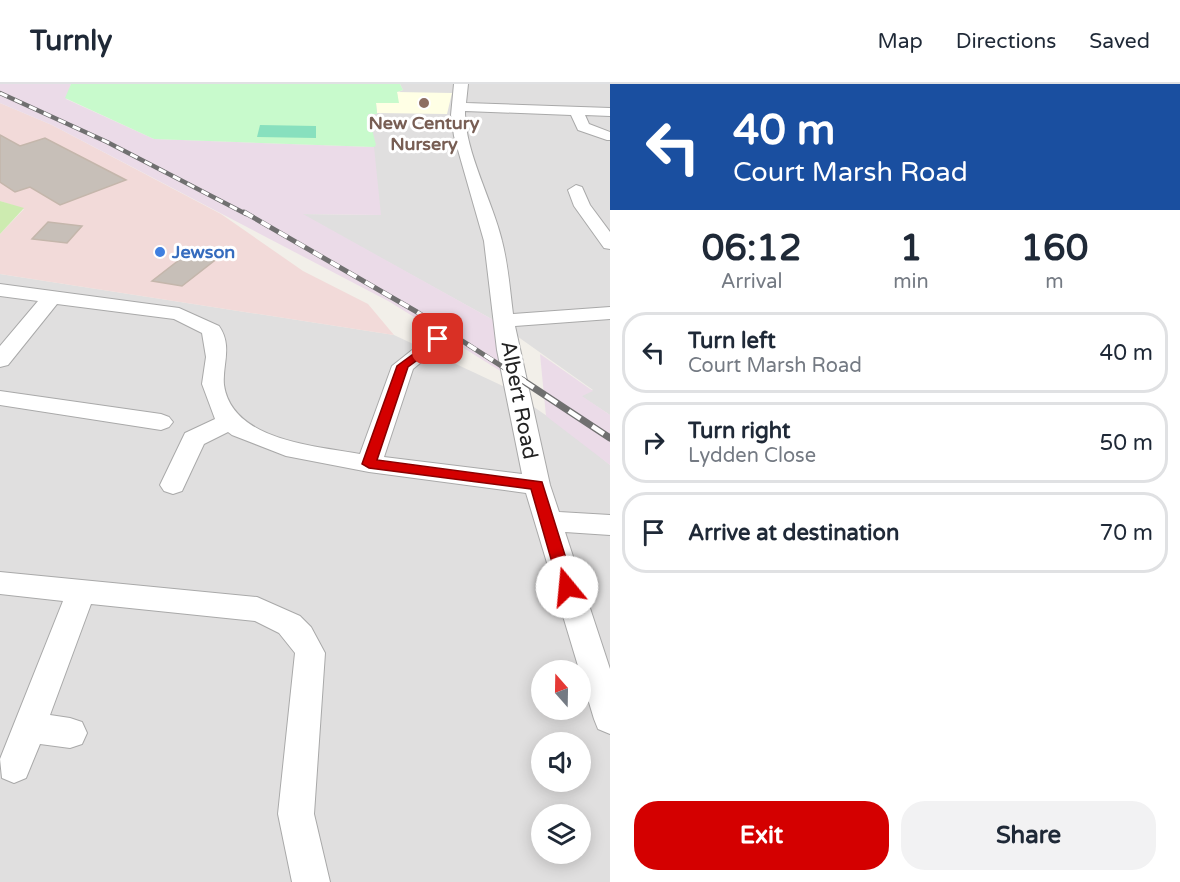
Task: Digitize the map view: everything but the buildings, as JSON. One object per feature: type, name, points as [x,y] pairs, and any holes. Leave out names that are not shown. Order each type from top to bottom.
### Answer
[{"type":"street","name":"Albert Road","points":[[461,84],[458,115],[461,136],[493,241],[508,350],[537,485],[610,719]]},
{"type":"street","points":[[459,107],[610,112]]},
{"type":"street","points":[[576,110],[583,128],[608,137]]},
{"type":"street","points":[[576,190],[582,206],[608,240]]},
{"type":"street","points":[[0,290],[179,314],[212,330],[218,357],[213,384],[223,413],[240,430],[286,448],[369,464],[537,485]]},
{"type":"street","points":[[0,360],[51,298]]},
{"type":"street","points":[[504,321],[610,313]]},
{"type":"street","points":[[369,464],[403,366],[438,339]]},
{"type":"street","points":[[0,398],[161,422]]},
{"type":"street","points":[[172,485],[194,439],[231,421]]},
{"type":"street","points":[[547,522],[588,522],[610,525]]},
{"type":"street","points":[[0,583],[257,609],[286,620],[302,634],[310,653],[296,814],[310,882]]},
{"type":"street","points":[[14,767],[31,728],[81,591]]},
{"type":"street","points":[[31,728],[70,733]]},
{"type":"shaded area","points":[[0,84],[71,84],[66,99],[154,139],[374,147],[381,215],[303,214],[497,322],[510,377],[390,302],[52,125],[0,103]]},
{"type":"shaded area","points":[[400,84],[610,84],[610,415],[581,396],[593,390],[497,322],[301,214],[380,215],[368,114],[376,103],[403,90]]},
{"type":"shaded area","name":"New Century Nursery","points":[[397,92],[452,93],[447,114],[377,113],[376,103],[398,103]]},
{"type":"shaded area","points":[[0,103],[52,125],[221,214],[303,271],[368,304],[394,335],[0,274],[0,234],[24,209],[0,201]]},
{"type":"shaded area","points":[[0,274],[394,335],[505,387],[570,432],[610,465],[610,882],[0,882]]},
{"type":"shaded area","points":[[540,354],[593,391],[582,396],[610,415],[610,465],[546,416]]},
{"type":"green space","points":[[71,84],[400,84],[403,90],[397,92],[399,103],[376,103],[377,114],[368,114],[376,145],[374,147],[154,139],[65,98]]},
{"type":"green space","points":[[260,125],[316,126],[316,138],[257,137]]},
{"type":"green space","points":[[0,201],[24,208],[0,234]]},
{"type":"railway","points":[[0,93],[107,142],[246,214]]},
{"type":"railway","points":[[244,212],[417,312],[525,381]]},
{"type":"railway","points":[[522,380],[610,438]]},
{"type":"place","name":"New Century Nursery","points":[[424,103]]},
{"type":"place","name":"Jewson","points":[[160,252]]},
{"type":"route","points":[[438,339],[403,366],[369,464],[537,485],[567,587]]}]
